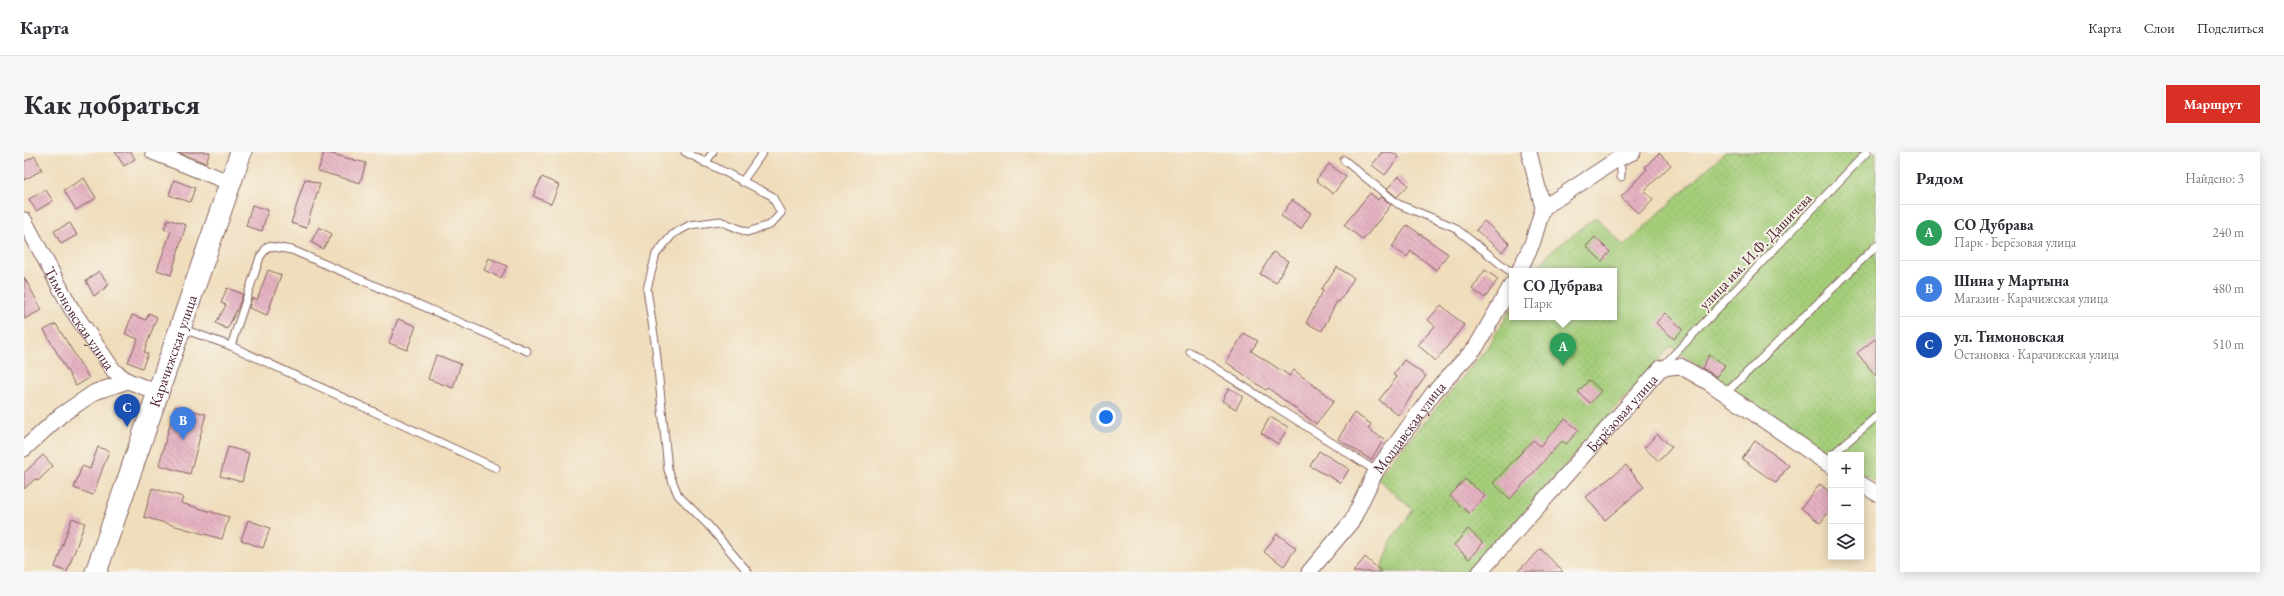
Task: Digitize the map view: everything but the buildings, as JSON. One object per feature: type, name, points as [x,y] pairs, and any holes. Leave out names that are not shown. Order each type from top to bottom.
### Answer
[{"type":"main road","name":"Карачижская улица","points":[[96,572],[241,152]]},
{"type":"street","points":[[153,152],[231,183]]},
{"type":"street","points":[[1520,268],[1532,244],[1543,208],[1529,152]]},
{"type":"street","points":[[1543,208],[1616,160],[1633,152]]},
{"type":"street","name":"Тимоновская улица","points":[[24,220],[71,308],[114,371],[128,381],[159,393]]},
{"type":"street","name":"Молдавская улица","points":[[1309,572],[1352,521],[1376,471],[1434,392],[1476,347],[1509,289]]},
{"type":"street","name":"Берёзовая улица","points":[[1480,572],[1661,368],[1680,366],[1828,459]]},
{"type":"street","points":[[24,449],[61,415],[95,392],[128,381]]},
{"type":"street","points":[[1864,486],[1876,493]]},
{"type":"lane","points":[[685,152],[772,196],[781,212],[770,225],[747,232],[720,221],[690,225],[673,234],[656,254],[647,289],[656,349],[668,470],[678,495],[708,524],[748,572]]},
{"type":"lane","points":[[705,163],[714,152]]},
{"type":"lane","points":[[742,182],[763,152]]},
{"type":"lane","name":"улица им. И.Ф. Дашичева","points":[[1661,368],[1868,152]]},
{"type":"lane","points":[[1344,160],[1398,204],[1454,227],[1509,271]]},
{"type":"lane","points":[[1616,160],[1622,177]]},
{"type":"lane","points":[[232,346],[260,257],[268,246],[277,246],[292,250],[527,351]]},
{"type":"lane","points":[[1725,394],[1876,246]]},
{"type":"lane","points":[[180,329],[232,346],[496,468]]},
{"type":"lane","points":[[1190,352],[1376,471]]},
{"type":"lane","points":[[1839,452],[1876,417]]},
{"type":"green space","points":[[1725,152],[1876,152],[1876,482],[1864,474],[1864,452],[1829,452],[1733,391],[1671,346],[1471,572],[1381,571],[1392,539],[1413,510],[1377,478],[1484,352],[1509,313],[1509,320],[1617,320],[1617,268],[1538,268],[1548,254],[1596,217],[1624,246]]},
{"type":"place","name":"СО Дубрава","points":[[1563,366]]},
{"type":"place","name":"ул. Тимоновская","points":[[127,427]]},
{"type":"place","name":"Шина у Мартына","points":[[183,440]]}]
